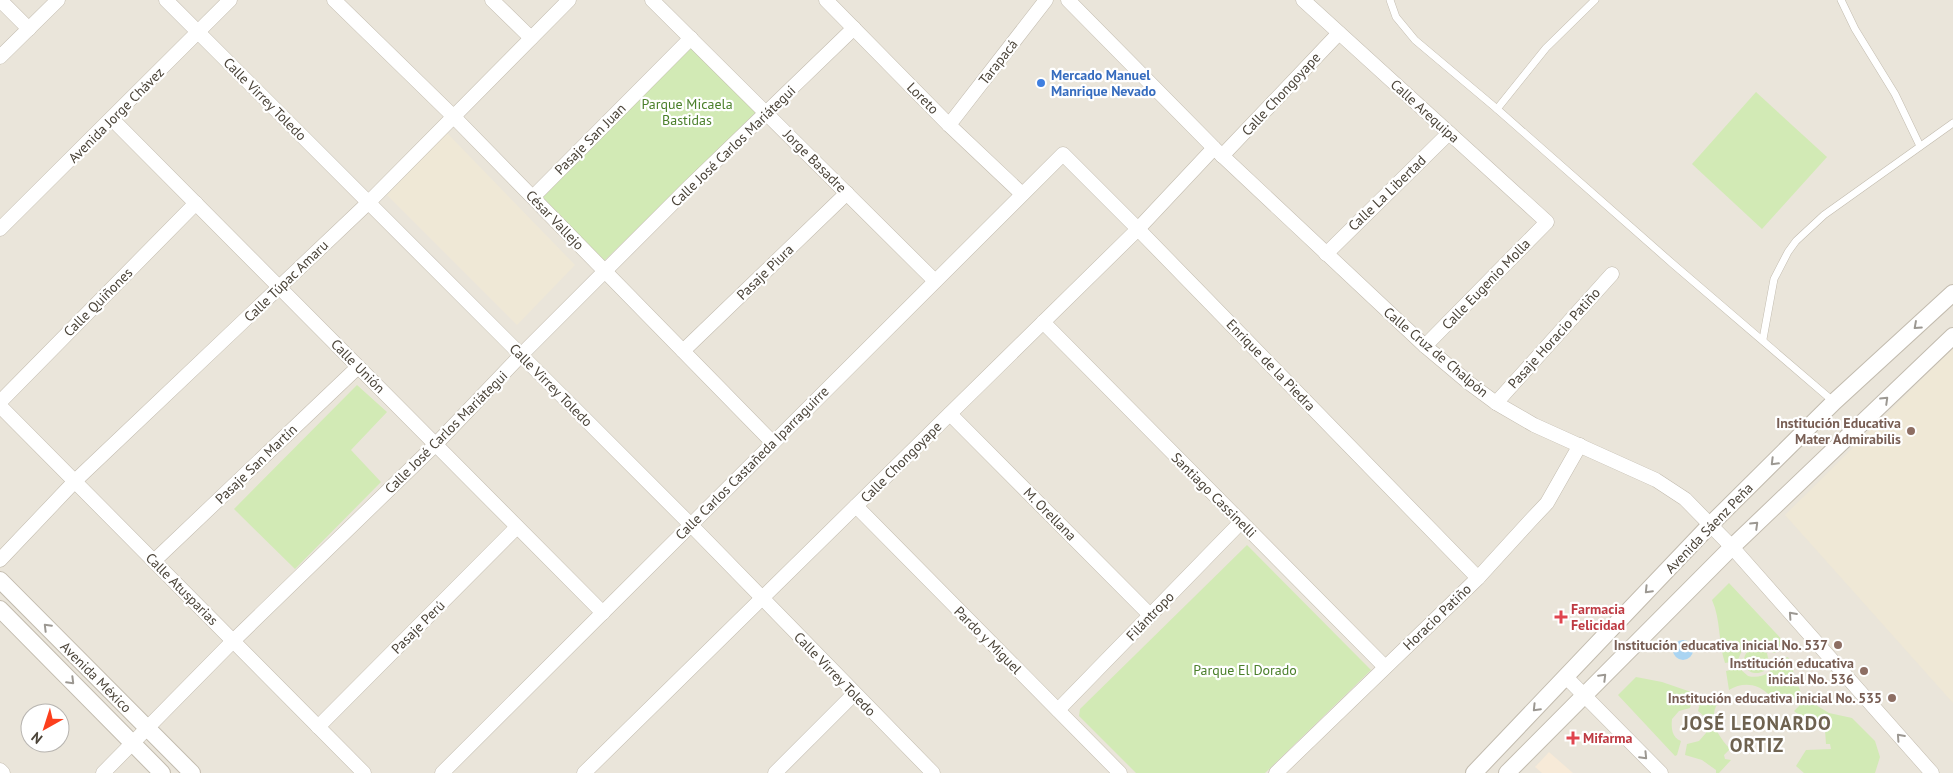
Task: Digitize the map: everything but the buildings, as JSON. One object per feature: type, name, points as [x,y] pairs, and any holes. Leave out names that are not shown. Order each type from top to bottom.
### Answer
[{"type":"street","points":[[0,0],[29,29]]},
{"type":"street","points":[[0,58],[58,0]]},
{"type":"street","name":"Calle Virrey Toledo","points":[[166,0],[691,525],[933,773]]},
{"type":"street","name":"Avenida Jorge Chávez","points":[[0,229],[230,0]]},
{"type":"street","name":"César Vallejo","points":[[334,0],[453,116],[773,443]]},
{"type":"street","points":[[492,0],[531,38]]},
{"type":"street","name":"Calle Túpac Amaru","points":[[0,560],[75,481],[368,203],[569,0]]},
{"type":"street","name":"Jorge Basadre","points":[[652,0],[935,281]]},
{"type":"street","name":"Loreto","points":[[826,0],[950,125],[1022,194]]},
{"type":"street","name":"Tarapacá","points":[[950,125],[1046,0]]},
{"type":"street","name":"Calle Cruz de Chalpón","points":[[1068,0],[1218,152],[1424,346],[1469,383],[1496,403],[1534,425],[1656,480],[1685,499],[1732,547],[1932,773]]},
{"type":"street","name":"Calle Arequipa","points":[[1303,0],[1547,222]]},
{"type":"street","name":"Calle José Carlos Mariátegui","points":[[103,773],[233,641],[436,444],[521,355],[688,188],[854,28]]},
{"type":"street","name":"Calle Chongoyape","points":[[584,773],[1339,33]]},
{"type":"street","name":"Pasaje San Juan","points":[[533,197],[691,38]]},
{"type":"street","name":"Calle Unión","points":[[112,119],[603,613]]},
{"type":"street","name":"Calle La Libertad","points":[[1326,254],[1449,133]]},
{"type":"street","name":"Calle Carlos Castañeda Iparraguirre","points":[[442,773],[1063,154]]},
{"type":"street","name":"Enrique de la Piedra","points":[[1063,154],[1478,578]]},
{"type":"street","name":"Pasaje Piura","points":[[683,351],[847,193]]},
{"type":"street","name":"Calle Quiñones","points":[[0,402],[196,203]]},
{"type":"street","name":"Calle Eugenio Molla","points":[[1424,346],[1547,222]]},
{"type":"street","name":"Pasaje Horacio Patiño","points":[[1496,403],[1612,274]]},
{"type":"street","name":"Avenida Sáenz Peña","points":[[1474,773],[1710,525],[1834,402],[1953,293]]},
{"type":"street","name":"Santiago Cassinelli","points":[[1043,322],[1385,667]]},
{"type":"street","points":[[1507,773],[1732,547],[1953,336]]},
{"type":"street","name":"Pasaje San Martín","points":[[154,561],[358,367]]},
{"type":"street","name":"Calle Atusparias","points":[[0,406],[364,773]]},
{"type":"street","name":"M. Orellana","points":[[950,414],[1150,615]]},
{"type":"street","name":"Horacio Patiño","points":[[1276,773],[1478,578],[1547,503],[1580,445]]},
{"type":"street","name":"Pardo y Miguel","points":[[856,506],[1120,773]]},
{"type":"street","name":"Filántropo","points":[[1058,710],[1241,522]]},
{"type":"street","name":"Pasaje Perú","points":[[318,727],[518,527]]},
{"type":"street","name":"Avenida México","points":[[0,580],[192,773]]},
{"type":"street","name":"Avenida México","points":[[0,609],[162,773]]},
{"type":"street","points":[[1566,677],[1661,773]]},
{"type":"street","points":[[775,773],[854,694]]},
{"type":"street","points":[[0,770],[3,773]]},
{"type":"lane","points":[[1390,0],[1396,18],[1405,30],[1834,402]]},
{"type":"lane","points":[[1497,108],[1546,48],[1595,0]]},
{"type":"lane","points":[[1841,0],[1855,29],[1895,94],[1920,146]]},
{"type":"lane","points":[[1763,339],[1774,279],[1796,241],[1824,215],[1953,123]]},
{"type":"shaded area","points":[[0,0],[1953,0],[1953,773],[0,773]]},
{"type":"shaded area","points":[[446,132],[575,265],[517,325],[387,195]]},
{"type":"shaded area","name":"Institución Educativa Mater Admirabilis","points":[[1953,348],[1953,703],[1785,515]]},
{"type":"shaded area","points":[[1549,752],[1573,773],[1542,773],[1535,767]]},
{"type":"green space","name":"Parque Micaela Bastidas","points":[[688,44],[756,112],[604,261],[539,194]]},
{"type":"green space","points":[[1756,92],[1827,157],[1762,229],[1692,164]]},
{"type":"green space","points":[[357,385],[387,412],[351,450],[381,482],[295,569],[234,509]]},
{"type":"green space","name":"Parque El Dorado","points":[[1247,545],[1371,670],[1265,773],[1136,773],[1079,716],[1080,709]]},
{"type":"green space","points":[[1729,583],[1787,645],[1787,649],[1773,653],[1768,646],[1760,642],[1752,642],[1744,648],[1738,661],[1725,663],[1717,615],[1712,600]]},
{"type":"green space","points":[[1756,648],[1767,653],[1769,663],[1764,671],[1753,673],[1745,667],[1753,663],[1752,660],[1744,661],[1747,652]]},
{"type":"green space","points":[[1788,657],[1801,693],[1788,705],[1786,699],[1779,698],[1776,703],[1764,690],[1754,686],[1744,685],[1729,690],[1726,671],[1739,668],[1748,676],[1757,677],[1769,672],[1774,666],[1775,661]]},
{"type":"green space","points":[[1636,677],[1662,682],[1694,693],[1690,708],[1679,711],[1672,719],[1673,732],[1676,738],[1681,741],[1677,755],[1675,756],[1618,695]]},
{"type":"green space","points":[[1702,696],[1718,702],[1714,715],[1715,727],[1730,749],[1724,755],[1725,759],[1731,760],[1719,773],[1716,773],[1716,770],[1702,760],[1685,755],[1687,744],[1699,741],[1706,733],[1705,717],[1698,711]]},
{"type":"green space","points":[[1806,699],[1829,713],[1852,718],[1875,741],[1880,757],[1875,773],[1804,773],[1796,766],[1806,750],[1831,749],[1830,744],[1826,744],[1825,730],[1829,730],[1829,724],[1803,727],[1800,716],[1794,711]]},
{"type":"water","points":[[1683,640],[1690,643],[1693,650],[1690,657],[1683,660],[1676,657],[1673,650],[1676,643]]},
{"type":"place","name":"Mercado Manuel Manrique Nevado","points":[[1041,83]]},
{"type":"place","name":"Institución Educativa Mater Admirabilis","points":[[1911,431]]},
{"type":"place","name":"Farmacia Felicidad","points":[[1561,617]]},
{"type":"place","name":"Institución educativa inicial No. 537","points":[[1838,645]]},
{"type":"place","name":"Institución educativa inicial No. 536","points":[[1864,671]]},
{"type":"place","name":"Institución educativa inicial No. 535","points":[[1892,698]]},
{"type":"place","name":"Mifarma","points":[[1573,738]]},
{"type":"district","name":"JOSÉ LEONARDO ORTIZ","points":[[1757,734]]}]
